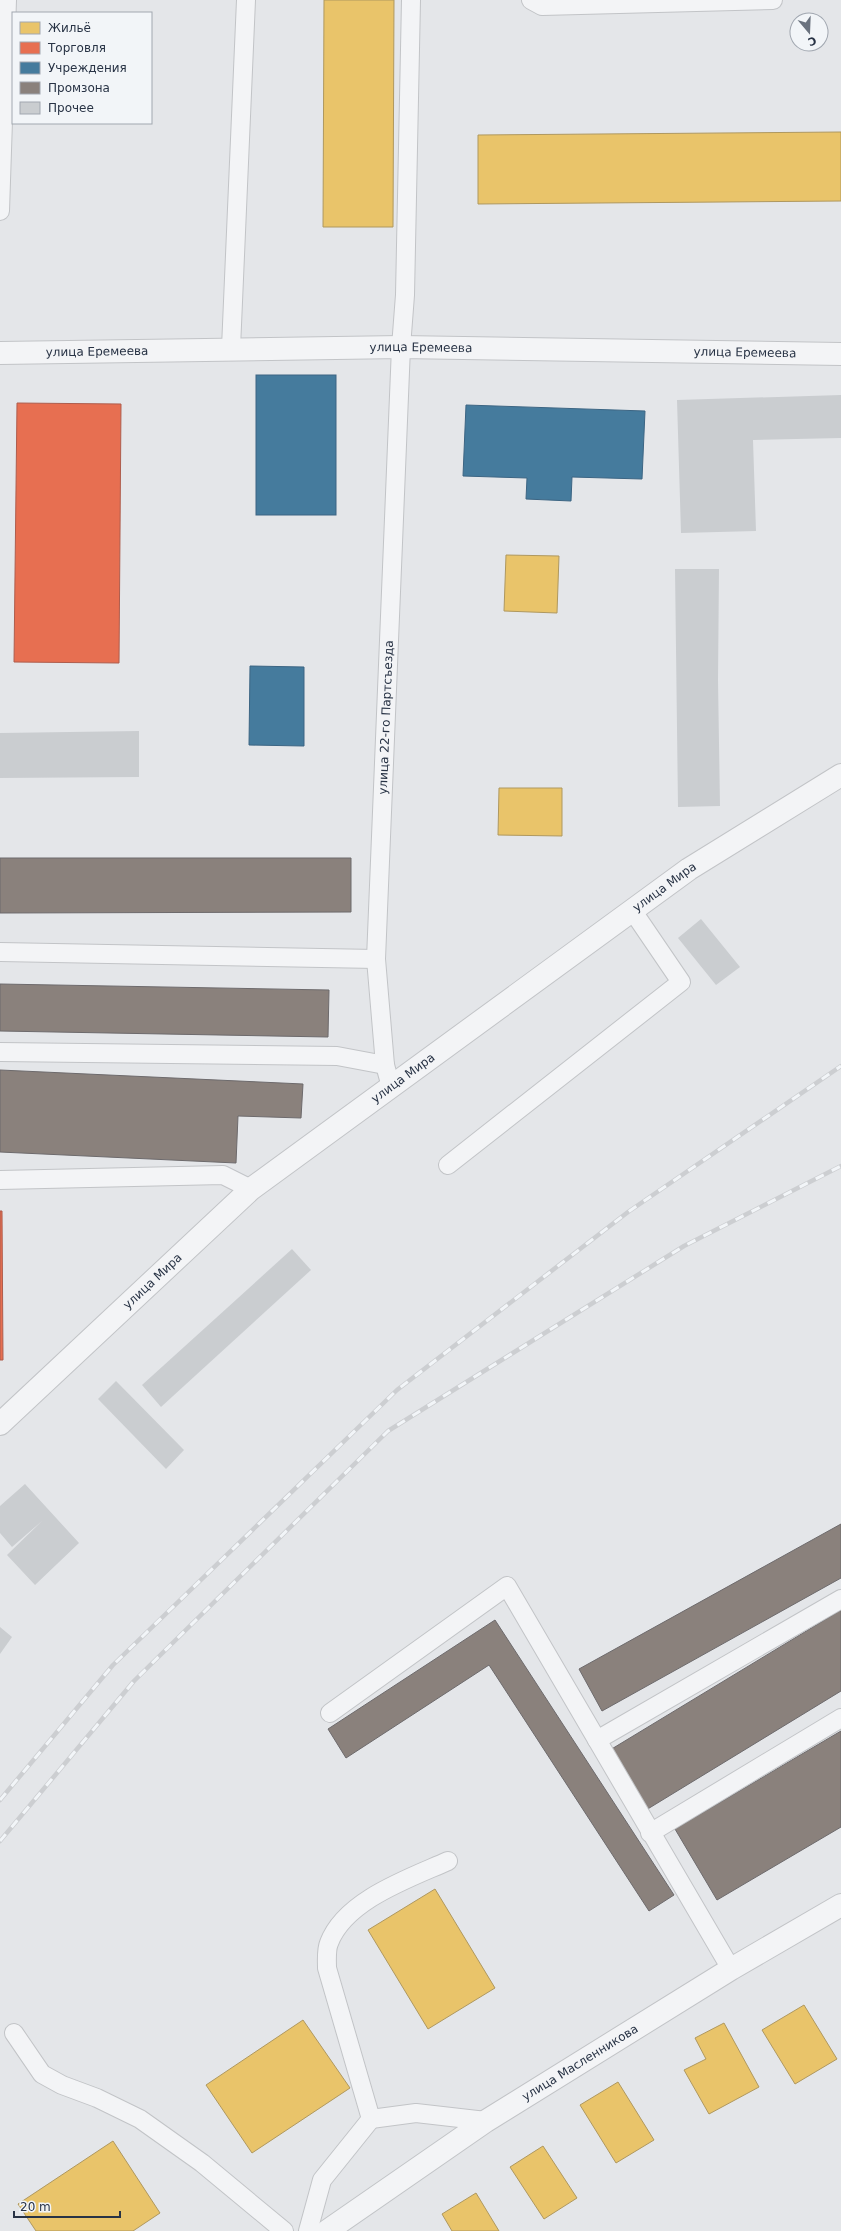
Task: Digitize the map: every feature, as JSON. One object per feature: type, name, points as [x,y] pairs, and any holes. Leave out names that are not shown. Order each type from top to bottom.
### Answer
[{"type":"street","name":"улица Еремеева","points":[[0,354],[231,348],[401,347],[841,354]]},
{"type":"street","name":"улица Мира","points":[[0,1424],[251,1189],[690,869],[841,775]]},
{"type":"street","name":"улица Масленникова","points":[[327,2231],[486,2121],[731,1969],[841,1905]]},
{"type":"lane","points":[[0,211],[7,0]]},
{"type":"lane","points":[[231,348],[246,0]]},
{"type":"lane","name":"улица 22-го Партсъезда","points":[[391,1087],[385,1065],[376,959],[401,347],[405,295],[411,0]]},
{"type":"lane","points":[[531,0],[542,6],[773,0]]},
{"type":"lane","points":[[448,1165],[681,982],[632,910]]},
{"type":"lane","points":[[0,952],[376,959]]},
{"type":"lane","points":[[0,1052],[337,1056],[385,1065]]},
{"type":"lane","points":[[0,1180],[223,1175],[251,1189]]},
{"type":"lane","points":[[330,1713],[507,1586],[650,1833],[731,1969]]},
{"type":"lane","points":[[596,1740],[841,1599]]},
{"type":"lane","points":[[650,1833],[841,1718]]},
{"type":"lane","points":[[371,2119],[327,1968],[329,1944],[346,1916],[391,1886],[448,1861]]},
{"type":"lane","points":[[14,2033],[42,2074],[62,2085],[97,2098],[140,2119],[202,2163],[284,2231]]},
{"type":"lane","points":[[308,2231],[322,2180],[371,2119],[416,2113],[486,2121]]},
{"type":"building: Жильё","points":[[324,0],[394,0],[393,227],[323,227]]},
{"type":"building: Жильё","points":[[841,132],[841,201],[478,204],[478,135]]},
{"type":"building: Жильё","points":[[506,555],[559,556],[557,613],[504,611]]},
{"type":"building: Жильё","points":[[499,788],[562,788],[562,836],[498,835]]},
{"type":"building: Жильё","points":[[435,1889],[495,1988],[428,2029],[368,1930]]},
{"type":"building: Жильё","points":[[804,2005],[837,2059],[795,2084],[762,2030]]},
{"type":"building: Жильё","points":[[303,2020],[350,2088],[252,2153],[206,2085]]},
{"type":"building: Жильё","points":[[724,2023],[759,2087],[709,2114],[684,2070],[706,2059],[695,2038]]},
{"type":"building: Жильё","points":[[618,2082],[654,2140],[616,2163],[580,2105]]},
{"type":"building: Жильё","points":[[113,2141],[160,2213],[133,2231],[36,2231],[18,2204]]},
{"type":"building: Жильё","points":[[543,2146],[577,2198],[544,2219],[510,2167]]},
{"type":"building: Жильё","points":[[476,2193],[499,2231],[452,2231],[442,2214]]},
{"type":"building: Торговля","points":[[17,403],[121,404],[119,663],[14,662]]},
{"type":"building: Торговля","points":[[0,1211],[2,1211],[3,1360],[0,1360]]},
{"type":"building: Учреждения","points":[[256,375],[336,375],[336,515],[256,515]]},
{"type":"building: Учреждения","points":[[466,405],[645,411],[642,479],[572,477],[571,501],[526,499],[527,478],[463,476]]},
{"type":"building: Учреждения","points":[[250,666],[304,667],[304,746],[249,745]]},
{"type":"building: Промзона","points":[[0,858],[351,858],[351,912],[0,913]]},
{"type":"building: Промзона","points":[[0,984],[329,990],[328,1037],[0,1031]]},
{"type":"building: Промзона","points":[[0,1070],[303,1084],[301,1118],[238,1116],[236,1163],[0,1152]]},
{"type":"building: Промзона","points":[[841,1524],[841,1578],[602,1711],[579,1669]]},
{"type":"building: Промзона","points":[[841,1610],[841,1691],[646,1810],[610,1750]]},
{"type":"building: Промзона","points":[[495,1620],[674,1895],[649,1911],[489,1665],[346,1758],[328,1729]]},
{"type":"building: Промзона","points":[[841,1731],[841,1827],[717,1900],[675,1829]]},
{"type":"building: Прочее","points":[[841,395],[841,438],[753,440],[756,531],[681,533],[677,400]]},
{"type":"building: Прочее","points":[[675,569],[719,569],[718,680],[720,806],[678,807]]},
{"type":"building: Прочее","points":[[139,731],[139,777],[0,778],[0,733]]},
{"type":"building: Прочее","points":[[701,919],[740,967],[716,985],[678,938]]},
{"type":"building: Прочее","points":[[292,1249],[311,1270],[161,1407],[142,1385]]},
{"type":"building: Прочее","points":[[116,1381],[184,1450],[166,1469],[98,1399]]},
{"type":"building: Прочее","points":[[25,1484],[79,1543],[35,1585],[7,1555],[42,1521],[12,1547],[0,1533],[0,1506]]},
{"type":"building: Прочее","points":[[0,1627],[12,1637],[0,1654]]},
{"type":"railway","points":[[0,1800],[113,1665],[397,1390],[628,1212],[841,1066]]},
{"type":"railway","points":[[0,1841],[134,1681],[388,1431],[684,1246],[841,1166]]}]
